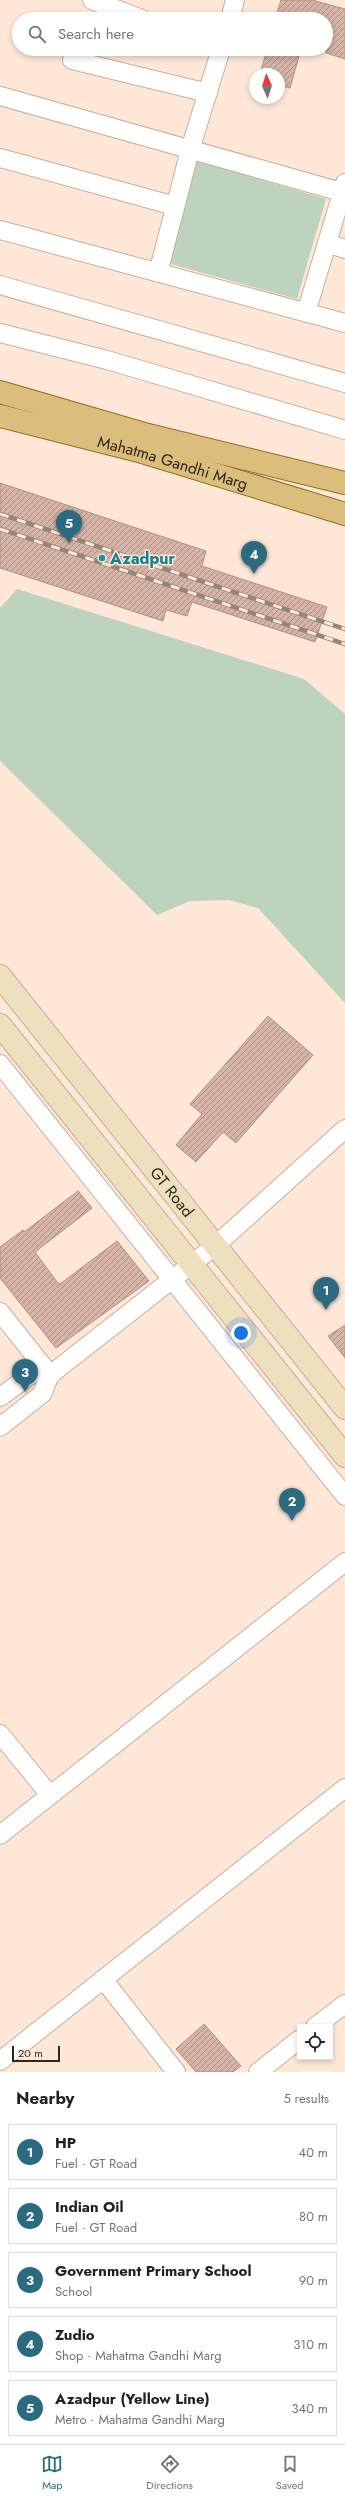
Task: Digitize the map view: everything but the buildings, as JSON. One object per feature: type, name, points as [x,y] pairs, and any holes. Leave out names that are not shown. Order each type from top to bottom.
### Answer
[{"type":"main road","name":"Mahatma Gandhi Marg","points":[[0,392],[148,435],[345,483]]},
{"type":"main road","name":"Mahatma Gandhi Marg","points":[[0,416],[139,451],[345,514]]},
{"type":"main road","name":"GT Road","points":[[0,976],[345,1408]]},
{"type":"main road","name":"GT Road","points":[[0,1025],[345,1456]]},
{"type":"street","points":[[92,0],[124,12]]},
{"type":"street","points":[[232,12],[236,0]]},
{"type":"street","points":[[158,273],[190,150],[219,56]]},
{"type":"street","points":[[72,60],[208,93]]},
{"type":"street","points":[[0,96],[190,150],[344,189],[306,313]]},
{"type":"street","points":[[0,158],[175,206]]},
{"type":"street","points":[[0,230],[345,323]]},
{"type":"street","points":[[327,243],[345,249]]},
{"type":"street","points":[[0,285],[345,383]]},
{"type":"street","points":[[0,333],[107,360],[345,430]]},
{"type":"street","points":[[0,1064],[345,1496]]},
{"type":"street","points":[[0,1397],[46,1370],[192,1265],[345,1129]]},
{"type":"street","points":[[0,1312],[46,1370],[42,1394],[0,1427]]},
{"type":"street","points":[[0,1835],[345,1562]]},
{"type":"street","points":[[0,1734],[50,1795]]},
{"type":"street","points":[[0,2061],[345,1788]]},
{"type":"street","points":[[103,1979],[176,2072]]},
{"type":"street","points":[[319,2024],[345,2004]]},
{"type":"street","points":[[258,2072],[297,2041]]},
{"type":"green space","points":[[192,159],[326,199],[297,299],[167,263]]},
{"type":"green space","points":[[17,589],[304,679],[345,714],[345,1003],[258,908],[229,900],[190,901],[157,915],[0,761],[0,608]]},
{"type":"railway","points":[[0,514],[345,629]]},
{"type":"railway","points":[[0,529],[345,644]]},
{"type":"place","name":"Azadpur (Yellow Line)","points":[[69,543]]},
{"type":"place","name":"Azadpur","points":[[102,558]]},
{"type":"place","name":"Zudio","points":[[254,574]]},
{"type":"place","name":"HP","points":[[326,1310]]},
{"type":"place","name":"Government Primary School","points":[[25,1392]]},
{"type":"place","name":"Indian Oil","points":[[292,1521]]}]
